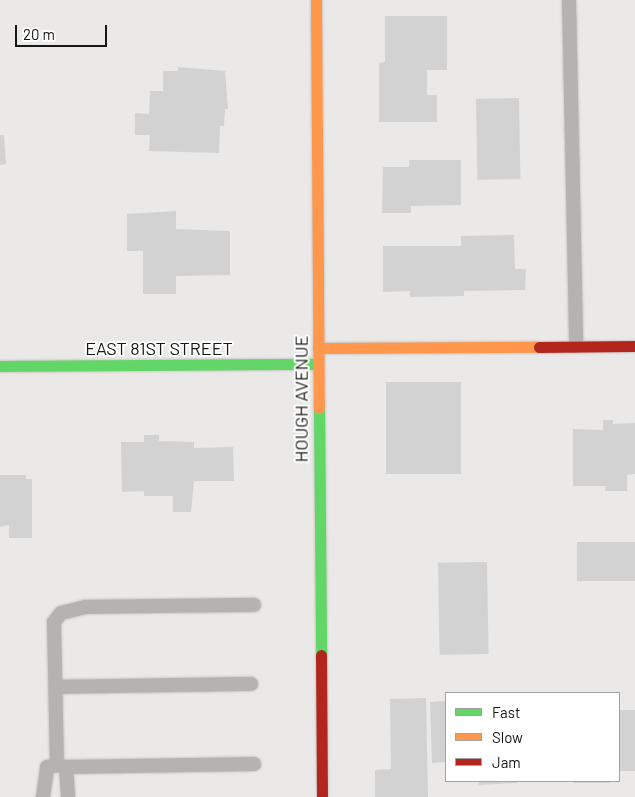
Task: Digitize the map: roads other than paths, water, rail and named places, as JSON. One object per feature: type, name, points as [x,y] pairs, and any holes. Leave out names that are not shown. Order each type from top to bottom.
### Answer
[{"type":"street","name":"HOUGH AVENUE","points":[[316,0],[322,797]]},
{"type":"street","points":[[318,348],[635,346]]},
{"type":"street","name":"EAST 81ST STREET","points":[[0,366],[318,364]]},
{"type":"lane","points":[[569,0],[576,346]]},
{"type":"lane","points":[[68,797],[62,766],[56,687],[54,622],[61,613],[86,607],[254,605]]},
{"type":"lane","points":[[56,687],[251,684]]},
{"type":"lane","points":[[43,797],[47,768],[62,766],[254,764]]}]
